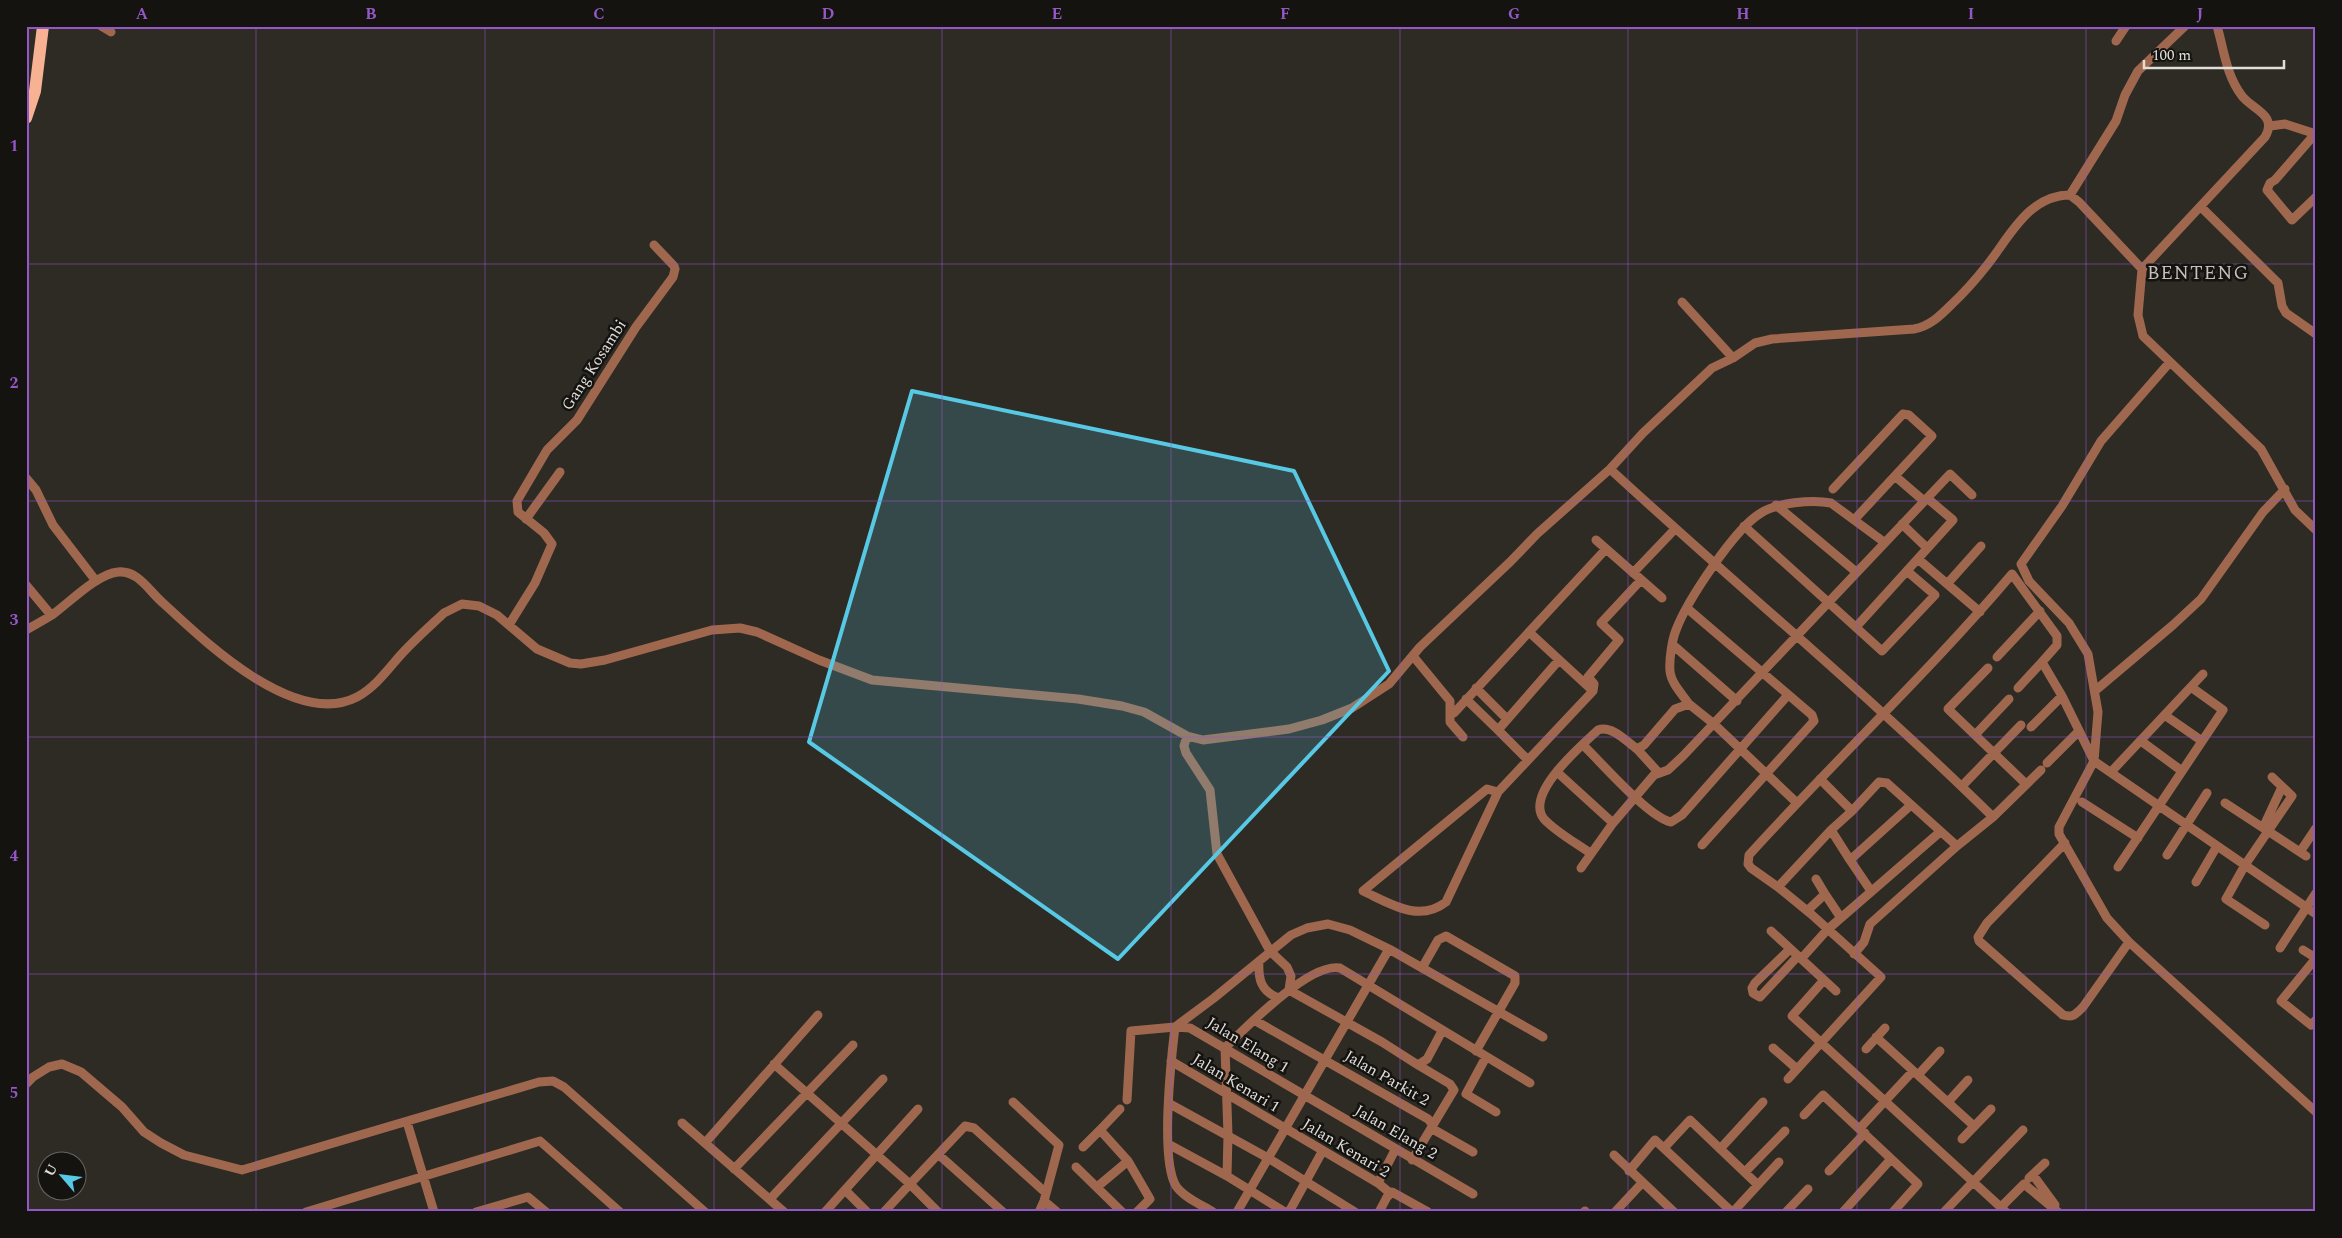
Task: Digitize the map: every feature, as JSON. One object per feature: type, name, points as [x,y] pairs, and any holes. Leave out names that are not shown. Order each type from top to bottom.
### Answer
[{"type":"main road","points":[[26,118],[35,91],[43,26]]},
{"type":"street","points":[[101,26],[111,32]]},
{"type":"street","points":[[2116,41],[2126,26]]},
{"type":"street","points":[[2070,195],[2116,121],[2125,95],[2138,71],[2185,26]]},
{"type":"street","points":[[2216,26],[2228,71],[2234,84],[2243,98],[2264,115],[2270,126]]},
{"type":"street","points":[[2270,126],[2286,124],[2315,134],[2275,180],[2270,183],[2267,190],[2292,220],[2316,197]]},
{"type":"street","points":[[2270,126],[2265,137],[2142,269],[2138,315],[2143,336],[2151,346],[2261,449],[2285,488],[2295,510],[2316,530]]},
{"type":"street","points":[[26,630],[52,615],[96,581],[113,573],[134,574],[161,602],[241,670],[284,694],[314,703],[356,698],[371,688],[416,640],[453,607],[462,604],[479,606],[497,615],[537,649],[562,661],[581,664],[605,660],[712,630],[746,629],[768,636],[819,660],[872,680],[1078,699],[1122,706],[1144,712],[1187,736],[1211,740],[1289,729],[1322,720],[1352,708],[1389,684],[1413,656],[1536,534],[1610,469],[1643,433],[1712,368],[1733,358],[1755,343],[1772,339],[1914,328],[1929,325],[1955,302],[1987,265],[2026,214],[2044,201],[2060,195],[2070,195],[2142,269]]},
{"type":"street","points":[[2201,207],[2278,283],[2282,306],[2286,313],[2316,334]]},
{"type":"street","name":"Gang Kosambi","points":[[526,520],[516,510],[517,501],[547,450],[577,420],[617,355],[675,273],[674,266],[654,245]]},
{"type":"street","points":[[1682,302],[1733,358]]},
{"type":"street","points":[[2170,362],[2101,441],[2062,506],[2021,564],[2029,581],[2069,623],[2088,654],[2096,690],[2098,712],[2094,762],[2059,827],[2060,834],[2106,918],[2129,942],[2316,1112]]},
{"type":"street","points":[[1833,489],[1903,414],[1910,416],[1932,436],[1854,520]]},
{"type":"street","points":[[1610,469],[1714,566],[1883,712],[1993,817]]},
{"type":"street","points":[[509,625],[535,584],[552,544],[544,533],[526,520],[560,472]]},
{"type":"street","points":[[1581,868],[1590,853],[1635,796],[1658,772],[1668,770],[1674,766],[1737,701],[1855,572],[1950,474],[1972,494]]},
{"type":"street","points":[[1856,627],[1953,520],[1895,476]]},
{"type":"street","points":[[26,478],[36,490],[53,524],[96,581]]},
{"type":"street","points":[[2096,690],[2201,599],[2263,512],[2285,488]]},
{"type":"street","points":[[1797,802],[1714,724],[1689,704],[1672,680],[1670,671],[1676,630],[1714,566],[1744,526],[1759,513],[1776,504],[1785,506],[1823,501],[1831,503],[1884,542]]},
{"type":"street","points":[[1776,504],[1855,572]]},
{"type":"street","points":[[1902,524],[1927,548]]},
{"type":"street","points":[[1744,526],[1882,650],[1935,595],[1907,571]]},
{"type":"street","points":[[1633,573],[1674,529]]},
{"type":"street","points":[[1596,540],[1662,598]]},
{"type":"street","points":[[1947,584],[1981,546]]},
{"type":"street","points":[[1454,713],[1606,549]]},
{"type":"street","points":[[1918,559],[1980,612]]},
{"type":"street","points":[[1788,1079],[1881,977],[1807,911],[1751,868],[1748,859],[1797,802],[1980,612],[2012,574],[2057,636],[2058,642],[2018,688]]},
{"type":"street","points":[[1498,792],[1487,789],[1363,891],[1398,907],[1419,912],[1437,909],[1446,902],[1498,792],[1592,691],[1594,684],[1588,677],[1619,640],[1601,623],[1641,580]]},
{"type":"street","points":[[26,585],[52,615]]},
{"type":"street","points":[[1688,609],[1763,671],[1788,696],[1812,715],[1814,721],[1702,845]]},
{"type":"street","points":[[1998,657],[2040,611]]},
{"type":"street","points":[[1529,632],[1592,691]]},
{"type":"street","points":[[1673,645],[1737,701]]},
{"type":"street","points":[[1413,656],[1450,701],[1450,722],[1463,737]]},
{"type":"street","points":[[1498,730],[1559,660]]},
{"type":"street","points":[[2042,662],[2062,696],[2094,762],[2316,914]]},
{"type":"street","points":[[1988,668],[1948,709],[2026,784]]},
{"type":"street","points":[[2111,772],[2166,716],[2203,674]]},
{"type":"street","points":[[2118,867],[2223,710],[2191,687]]},
{"type":"street","points":[[1476,688],[1507,719]]},
{"type":"street","points":[[1583,745],[1635,796],[1666,821],[1671,822],[1676,820],[1788,696]]},
{"type":"street","points":[[2031,727],[2062,696]]},
{"type":"street","points":[[1466,699],[1528,760]]},
{"type":"street","points":[[1975,735],[2009,699]]},
{"type":"street","points":[[1637,749],[1644,745],[1675,709],[1689,704]]},
{"type":"street","points":[[2166,716],[2202,741]]},
{"type":"street","points":[[1962,786],[2021,725]]},
{"type":"street","points":[[1590,853],[1545,820],[1541,813],[1539,807],[1542,794],[1557,772],[1598,730],[1606,729],[1613,731],[1637,749],[1658,772]]},
{"type":"street","points":[[1854,954],[1864,942],[1870,924],[1957,846],[1993,817],[2079,731]]},
{"type":"street","points":[[1187,736],[1184,746],[1186,753],[1210,790],[1217,854],[1270,951],[1289,971],[1290,990]]},
{"type":"street","points":[[2141,741],[2182,771]]},
{"type":"street","points":[[1557,772],[1613,823]]},
{"type":"street","points":[[2265,925],[2226,899],[2265,830],[2292,796],[2272,777]]},
{"type":"street","points":[[1820,779],[1852,811]]},
{"type":"street","points":[[1778,887],[1879,782],[1887,784],[1957,846]]},
{"type":"street","points":[[2167,855],[2207,793]]},
{"type":"street","points":[[1474,801],[1487,815]]},
{"type":"street","points":[[2082,802],[2138,838]]},
{"type":"street","points":[[2225,803],[2303,854],[2316,828]]},
{"type":"street","points":[[1850,860],[1911,805]]},
{"type":"street","points":[[1831,830],[1871,891]]},
{"type":"street","points":[[1790,949],[1755,982],[1752,988],[1757,996],[1760,997],[1827,930],[1940,832]]},
{"type":"street","points":[[2065,844],[1987,923],[1978,937],[1979,941],[2026,984],[2063,1015],[2069,1017],[2075,1015],[2083,1008],[2129,942]]},
{"type":"street","points":[[2196,882],[2217,846]]},
{"type":"street","points":[[1816,879],[1841,918]]},
{"type":"street","points":[[2280,948],[2316,893]]},
{"type":"street","points":[[1807,911],[1825,894]]},
{"type":"street","points":[[1127,1100],[1132,1031],[1174,1027],[1290,936],[1307,928],[1328,924],[1350,930],[1389,949],[1542,1037]]},
{"type":"street","points":[[1771,932],[1836,991]]},
{"type":"street","points":[[1422,968],[1438,940],[1446,936],[1515,976],[1515,983],[1476,1051]]},
{"type":"street","points":[[1237,1212],[1389,949]]},
{"type":"street","points":[[2303,950],[2316,958],[2281,1001],[2314,1025]]},
{"type":"street","points":[[1259,962],[1260,983],[1268,993],[1278,998]]},
{"type":"street","points":[[1227,1176],[1228,1135],[1225,1048],[1278,998],[1335,967],[1530,1083]]},
{"type":"street","points":[[1824,980],[1792,1016],[2003,1209],[2045,1162]]},
{"type":"street","points":[[1290,990],[1382,1042],[1454,1088],[1453,1093],[1431,1126],[1412,1160]]},
{"type":"street","points":[[705,1143],[818,1015]]},
{"type":"street","name":"Jalan Parkit 2","points":[[1254,1020],[1428,1119],[1431,1126],[1473,1152]]},
{"type":"street","points":[[1174,1027],[1168,1144],[1170,1170],[1177,1188],[1213,1212]]},
{"type":"street","name":"Jalan Elang 1","points":[[1174,1027],[1190,1028],[1304,1096]]},
{"type":"street","points":[[1866,1048],[1884,1028]]},
{"type":"street","points":[[1418,1066],[1427,1059],[1442,1031]]},
{"type":"street","points":[[1876,1038],[1974,1126]]},
{"type":"street","points":[[734,1169],[853,1045]]},
{"type":"street","points":[[1772,1048],[1796,1070]]},
{"type":"street","points":[[1829,1171],[1886,1100],[1940,1051]]},
{"type":"street","points":[[1486,1057],[1466,1094],[1496,1112]]},
{"type":"street","name":"Jalan Kenari 1","points":[[1171,1061],[1286,1130]]},
{"type":"street","points":[[26,1084],[49,1067],[62,1064],[81,1072],[122,1107],[144,1132],[161,1143],[184,1155],[242,1170],[539,1082],[553,1080],[564,1087],[705,1212]]},
{"type":"street","points":[[774,1064],[910,1184],[938,1212]]},
{"type":"street","points":[[770,1199],[883,1079]]},
{"type":"street","points":[[1948,1102],[1968,1080]]},
{"type":"street","points":[[1804,1115],[1823,1095],[1863,1130],[1918,1184],[1893,1212]]},
{"type":"street","name":"Jalan Elang 2","points":[[1304,1096],[1473,1194]]},
{"type":"street","points":[[1013,1102],[1059,1145],[1039,1212]]},
{"type":"street","points":[[1720,1149],[1763,1102]]},
{"type":"street","points":[[1170,1104],[1268,1158],[1355,1212]]},
{"type":"street","points":[[825,1212],[918,1108]]},
{"type":"street","points":[[1083,1147],[1120,1109]]},
{"type":"street","points":[[1962,1139],[1991,1109]]},
{"type":"street","points":[[1664,1148],[1690,1120],[1758,1185]]},
{"type":"street","points":[[407,1122],[434,1212]]},
{"type":"street","points":[[682,1123],[784,1212]]},
{"type":"street","points":[[884,1212],[964,1126],[974,1128],[1045,1197],[1057,1212]]},
{"type":"street","points":[[1100,1130],[1128,1161],[1150,1199],[1138,1212]]},
{"type":"street","name":"Jalan Kenari 2","points":[[1286,1130],[1378,1183],[1390,1193],[1392,1192],[1428,1212]]},
{"type":"street","points":[[1944,1212],[2023,1130]]},
{"type":"street","points":[[1745,1172],[1785,1131]]},
{"type":"street","points":[[1629,1171],[1655,1140],[1733,1212],[1778,1162]]},
{"type":"street","points":[[306,1212],[540,1141],[620,1212]]},
{"type":"street","points":[[1168,1144],[1287,1212],[1322,1152]]},
{"type":"street","points":[[1378,1183],[1396,1150]]},
{"type":"street","points":[[939,1155],[1003,1212]]},
{"type":"street","points":[[1614,1156],[1669,1210]]},
{"type":"street","points":[[1843,1212],[1891,1159]]},
{"type":"street","points":[[1097,1187],[1128,1161]]},
{"type":"street","points":[[1076,1167],[1122,1212]]},
{"type":"street","points":[[2033,1175],[2059,1212]]},
{"type":"street","points":[[1615,1212],[1642,1183]]},
{"type":"street","points":[[2024,1184],[2059,1212]]},
{"type":"street","points":[[1786,1212],[1808,1189]]},
{"type":"street","points":[[845,1190],[867,1212]]},
{"type":"street","points":[[1379,1212],[1390,1193]]},
{"type":"street","points":[[476,1212],[528,1197],[546,1212]]},
{"type":"street","points":[[502,1212],[512,1201]]},
{"type":"highlighted area","points":[[912,391],[1294,471],[1389,671],[1118,959],[809,742]]},
{"type":"district","name":"BENTENG","points":[[2198,273]]}]
